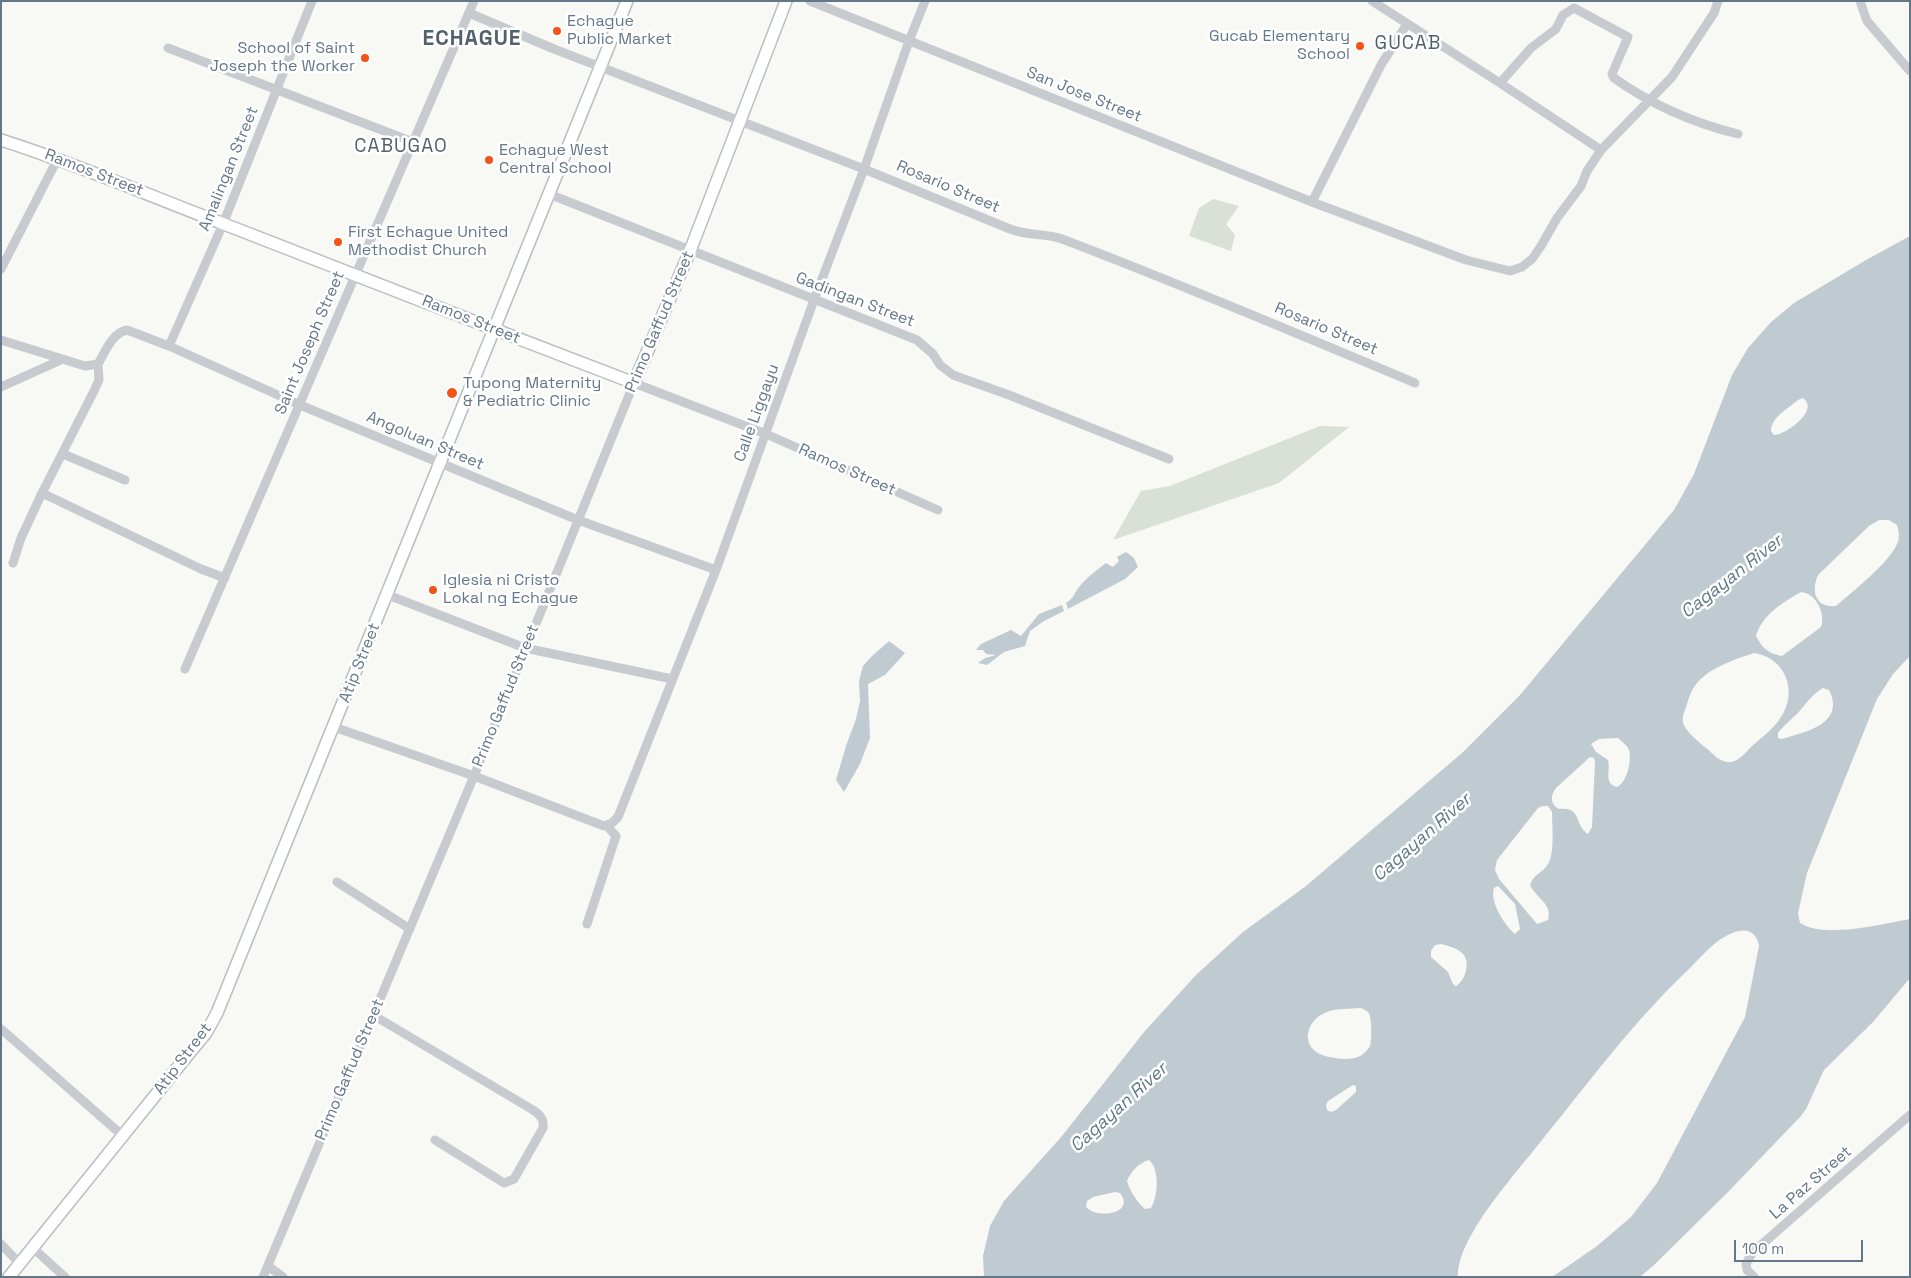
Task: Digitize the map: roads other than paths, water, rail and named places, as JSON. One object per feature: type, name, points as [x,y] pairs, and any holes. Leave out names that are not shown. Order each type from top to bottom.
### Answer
[{"type":"main road","name":"Atip Street","points":[[10,1277],[196,1045],[217,1013],[388,594],[626,1]]},
{"type":"main road","name":"Primo Gaffud Street","points":[[634,383],[690,251],[786,1]]},
{"type":"main road","name":"Ramos Street","points":[[1,140],[58,158],[494,330],[634,383]]},
{"type":"street","name":"Amalingan Street","points":[[169,346],[223,224],[312,1]]},
{"type":"street","name":"Saint Joseph Street","points":[[185,669],[474,1]]},
{"type":"street","name":"San Jose Street","points":[[810,1],[1348,216],[1466,260],[1510,271],[1522,267],[1532,259],[1557,218],[1581,186],[1587,170],[1601,150],[1672,77],[1714,13],[1716,2]]},
{"type":"street","name":"Calle Liggayu","points":[[606,826],[618,817],[716,570],[925,1]]},
{"type":"street","points":[[1372,1],[1601,150]]},
{"type":"street","points":[[1860,1],[1867,21],[1910,71]]},
{"type":"street","points":[[1500,83],[1531,48],[1556,29],[1563,15],[1574,8],[1627,35],[1628,39],[1613,76],[1625,86],[1649,101],[1711,127],[1738,134]]},
{"type":"street","name":"Rosario Street","points":[[469,13],[864,169],[1020,233],[1053,236],[1112,259],[1255,315],[1415,383]]},
{"type":"street","points":[[1312,202],[1381,65],[1407,24]]},
{"type":"street","points":[[168,48],[413,142]]},
{"type":"street","points":[[1,269],[58,158]]},
{"type":"street","name":"Gadingan Street","points":[[549,194],[917,340],[933,354],[940,365],[953,375],[1009,395],[1168,459]]},
{"type":"street","name":"Angoluan Street","points":[[98,364],[112,339],[119,333],[127,330],[169,346],[300,405],[440,464],[578,520],[716,570]]},
{"type":"street","points":[[1,340],[85,366],[98,364],[99,380],[42,493],[21,538],[13,563]]},
{"type":"street","points":[[1,387],[63,359]]},
{"type":"street","name":"Ramos Street","points":[[634,383],[766,434],[938,510]]},
{"type":"street","name":"Primo Gaffud Street","points":[[263,1277],[474,776],[634,383]]},
{"type":"street","points":[[63,454],[125,480]]},
{"type":"street","points":[[42,493],[201,569],[225,578]]},
{"type":"street","points":[[388,594],[525,648],[672,679]]},
{"type":"street","points":[[334,726],[606,826],[616,836],[587,924]]},
{"type":"street","points":[[337,882],[410,929]]},
{"type":"street","points":[[373,1015],[533,1110],[544,1121],[543,1128],[514,1179],[504,1183],[435,1140]]},
{"type":"street","points":[[1,1029],[123,1136]]},
{"type":"street","name":"La Paz Street","points":[[1754,1277],[1747,1270],[1746,1264],[1752,1253],[1910,1116]]},
{"type":"street","points":[[1,1244],[20,1264]]},
{"type":"street","points":[[33,1248],[65,1277]]},
{"type":"street","points":[[268,1266],[283,1277]]},
{"type":"water","name":"Cagayan River","points":[[1910,236],[1910,656],[1893,674],[1877,699],[1807,873],[1798,913],[1800,923],[1810,928],[1823,930],[1854,929],[1910,919],[1910,978],[1873,1022],[1824,1070],[1801,1116],[1728,1192],[1640,1277],[1552,1277],[1597,1246],[1631,1217],[1657,1183],[1745,1017],[1759,946],[1757,939],[1749,931],[1739,931],[1721,939],[1712,946],[1649,1010],[1595,1074],[1504,1187],[1477,1225],[1460,1261],[1458,1277],[984,1277],[983,1256],[990,1226],[1004,1201],[1062,1136],[1144,1032],[1196,975],[1243,932],[1306,886],[1462,753],[1520,695],[1674,510],[1694,474],[1732,375],[1748,348],[1771,322],[1794,303]],"holes":[[[1803,398],[1807,403],[1807,409],[1799,421],[1786,431],[1774,435],[1771,431],[1772,426],[1781,413]],[[1879,520],[1889,520],[1897,525],[1899,539],[1893,552],[1870,577],[1836,606],[1829,606],[1819,601],[1815,592],[1818,575],[1869,526]],[[1801,592],[1806,593],[1815,600],[1822,616],[1821,627],[1782,656],[1766,650],[1756,636],[1768,615]],[[1754,653],[1765,656],[1775,662],[1782,670],[1789,689],[1785,710],[1776,724],[1740,758],[1729,762],[1718,758],[1693,737],[1686,729],[1683,718],[1690,694],[1697,683],[1708,673],[1731,661]],[[1823,688],[1829,690],[1833,702],[1832,711],[1828,719],[1820,725],[1801,733],[1782,739],[1778,738],[1780,730],[1812,696]],[[1618,738],[1628,748],[1630,755],[1628,771],[1624,781],[1617,787],[1610,783],[1608,760],[1596,752],[1591,744],[1599,739]],[[1590,757],[1594,758],[1592,827],[1588,834],[1581,826],[1575,813],[1571,810],[1559,809],[1554,805],[1552,800],[1556,788]],[[1548,806],[1552,812],[1552,853],[1548,864],[1534,878],[1530,885],[1546,905],[1549,914],[1548,920],[1537,924],[1499,879],[1495,870],[1497,860],[1538,808]],[[1498,886],[1515,904],[1520,929],[1515,934],[1503,919],[1494,900],[1494,888]],[[1441,944],[1453,947],[1461,952],[1467,962],[1467,967],[1459,984],[1456,986],[1453,984],[1448,972],[1431,957],[1431,951],[1435,945]],[[1362,1008],[1369,1014],[1371,1043],[1362,1055],[1349,1059],[1339,1059],[1325,1056],[1311,1047],[1308,1041],[1310,1027],[1320,1016],[1335,1010]],[[1353,1085],[1356,1086],[1356,1092],[1336,1110],[1331,1112],[1327,1110],[1326,1105],[1328,1101]],[[1149,1160],[1155,1170],[1157,1183],[1151,1208],[1145,1209],[1139,1203],[1127,1181],[1139,1165]],[[1115,1192],[1120,1193],[1124,1200],[1119,1210],[1106,1214],[1092,1211],[1086,1207],[1087,1201],[1093,1197]]]},
{"type":"water","points":[[1126,552],[1134,558],[1138,567],[1125,579],[1068,609],[1066,603],[1085,580],[1106,563],[1113,567],[1119,561],[1117,557]]},
{"type":"water","points":[[1062,605],[1064,611],[1044,621],[1030,631],[1025,646],[1004,652],[987,665],[978,663],[985,658],[996,655],[986,654],[983,650],[976,650],[981,644],[1011,630],[1021,636],[1039,614]]},
{"type":"water","points":[[889,641],[905,653],[885,675],[868,684],[870,738],[860,764],[844,792],[836,780],[856,719],[860,701],[859,681],[863,666]]},
{"type":"place","name":"Echague Public Market","points":[[557,31]]},
{"type":"place","name":"Gucab Elementary School","points":[[1360,46]]},
{"type":"place","name":"School of Saint Joseph the Worker","points":[[365,58]]},
{"type":"place","name":"Echague West Central School","points":[[489,160]]},
{"type":"place","name":"First Echague United Methodist Church","points":[[338,242]]},
{"type":"place","name":"Tupong Maternity & Pediatric Clinic","points":[[452,393]]},
{"type":"place","name":"Iglesia ni Cristo Lokal ng Echague","points":[[433,590]]},
{"type":"district","name":"ECHAGUE","points":[[472,39]]},
{"type":"district","name":"GUCAB","points":[[1408,44]]},
{"type":"district","name":"CABUGAO","points":[[401,147]]}]
